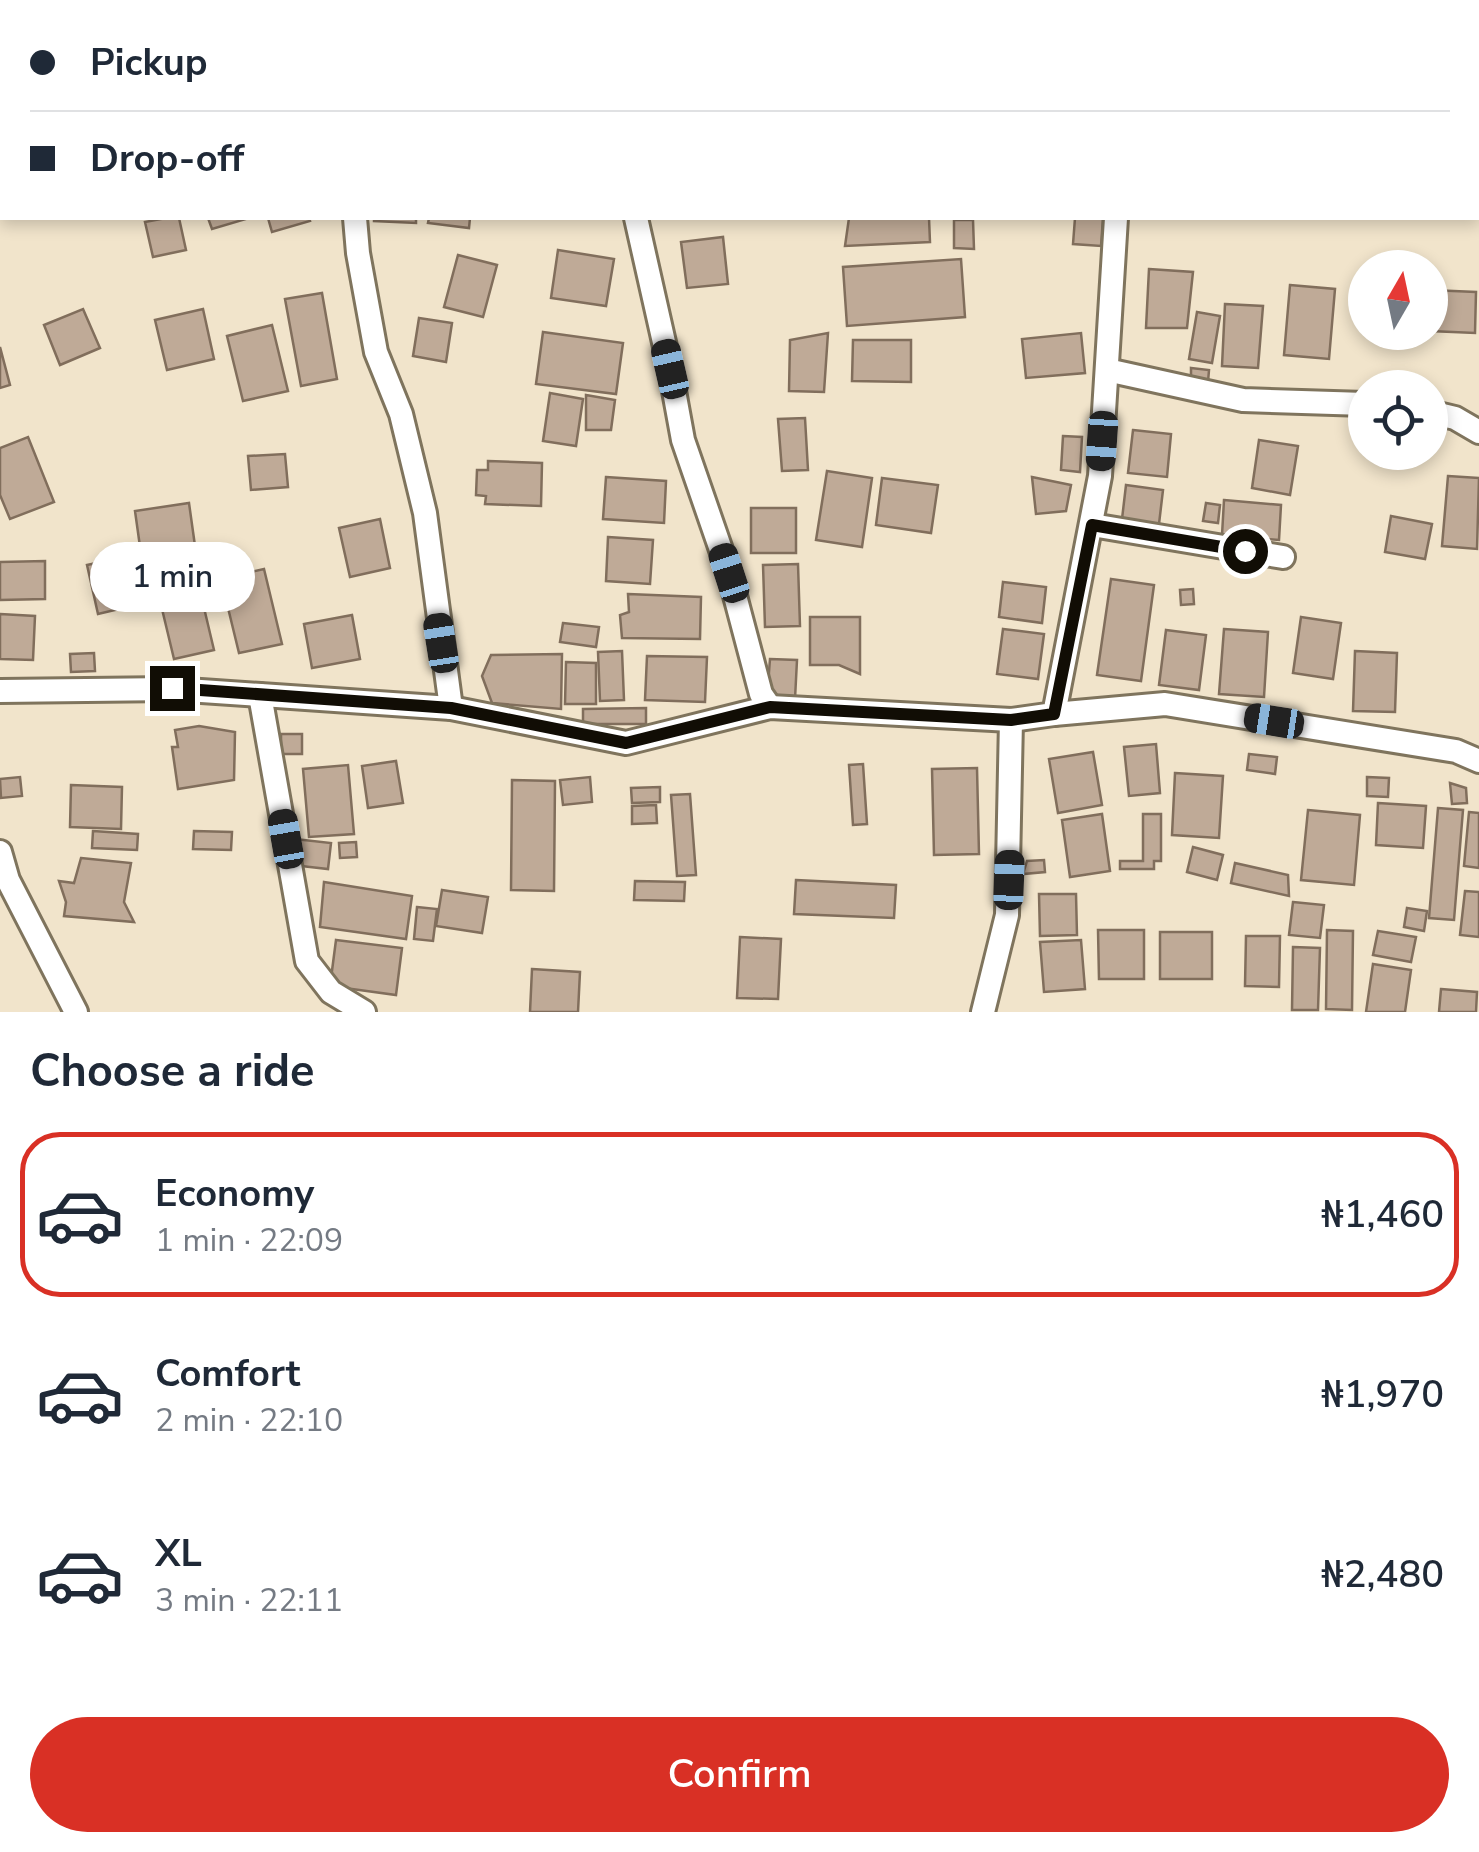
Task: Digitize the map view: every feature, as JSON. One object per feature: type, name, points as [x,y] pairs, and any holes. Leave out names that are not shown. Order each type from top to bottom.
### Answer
[{"type":"street","points":[[355,220],[376,352],[401,414],[425,513],[451,708]]},
{"type":"street","points":[[636,220],[683,440],[729,573],[762,694],[770,707]]},
{"type":"street","points":[[1054,714],[1100,476],[1116,220]]},
{"type":"street","points":[[1106,370],[1243,400],[1348,403]]},
{"type":"street","points":[[1448,416],[1479,432]]},
{"type":"street","points":[[1092,525],[1283,557]]},
{"type":"street","points":[[0,691],[172,688],[451,708],[626,743],[770,707],[1011,720],[1165,704],[1456,751],[1479,761]]},
{"type":"street","points":[[260,695],[307,961],[331,992],[364,1012]]},
{"type":"street","points":[[983,1012],[1007,915],[1011,720]]},
{"type":"street","points":[[0,852],[8,880],[76,1012]]},
{"type":"building","points":[[179,220],[186,250],[153,257],[145,222]]},
{"type":"building","points":[[209,220],[243,220],[212,229]]},
{"type":"building","points":[[269,220],[310,221],[272,232]]},
{"type":"building","points":[[416,220],[416,223],[374,221]]},
{"type":"building","points":[[429,220],[470,220],[469,228],[428,223]]},
{"type":"building","points":[[849,220],[929,220],[930,242],[845,246]]},
{"type":"building","points":[[954,220],[973,220],[974,249],[954,248]]},
{"type":"building","points":[[1075,220],[1103,220],[1101,246],[1073,244]]},
{"type":"building","points":[[723,237],[728,284],[687,288],[681,242]]},
{"type":"building","points":[[558,250],[614,259],[606,306],[551,298]]},
{"type":"building","points":[[458,255],[497,265],[483,317],[444,307]]},
{"type":"building","points":[[961,259],[965,317],[847,326],[843,267]]},
{"type":"building","points":[[1149,269],[1193,272],[1187,328],[1146,328]]},
{"type":"building","points":[[1290,285],[1335,289],[1329,359],[1284,355]]},
{"type":"building","points":[[1448,291],[1476,292],[1475,333],[1448,332]]},
{"type":"building","points":[[322,293],[337,379],[301,386],[285,299]]},
{"type":"building","points":[[1225,304],[1263,306],[1258,368],[1222,366]]},
{"type":"building","points":[[83,309],[100,348],[60,365],[44,325]]},
{"type":"building","points":[[203,309],[214,359],[167,370],[155,320]]},
{"type":"building","points":[[1197,312],[1220,316],[1212,363],[1189,359]]},
{"type":"building","points":[[419,318],[452,323],[446,362],[413,356]]},
{"type":"building","points":[[272,325],[288,391],[243,401],[227,336]]},
{"type":"building","points":[[543,332],[623,343],[616,394],[536,384]]},
{"type":"building","points":[[828,333],[824,392],[789,391],[790,340]]},
{"type":"building","points":[[1081,333],[1085,373],[1026,378],[1022,339]]},
{"type":"building","points":[[853,340],[911,340],[911,382],[852,381]]},
{"type":"building","points":[[0,347],[10,385],[0,388]]},
{"type":"building","points":[[1191,368],[1209,370],[1208,382],[1191,381]]},
{"type":"building","points":[[550,393],[583,399],[576,446],[543,441]]},
{"type":"building","points":[[586,395],[615,400],[611,430],[586,430]]},
{"type":"building","points":[[805,418],[808,470],[782,471],[778,419]]},
{"type":"building","points":[[1133,430],[1171,434],[1167,477],[1128,473]]},
{"type":"building","points":[[1063,436],[1082,437],[1080,472],[1061,470]]},
{"type":"building","points":[[28,437],[54,502],[10,519],[0,495],[0,448]]},
{"type":"building","points":[[1259,440],[1298,446],[1290,495],[1252,488]]},
{"type":"building","points":[[285,454],[288,487],[251,490],[248,456]]},
{"type":"building","points":[[488,461],[542,463],[541,506],[485,504],[486,496],[476,495],[477,470],[488,470]]},
{"type":"building","points":[[827,471],[872,478],[862,547],[816,540]]},
{"type":"building","points":[[1448,476],[1479,478],[1477,549],[1442,546]]},
{"type":"building","points":[[606,477],[666,481],[664,523],[603,519]]},
{"type":"building","points":[[1032,477],[1071,485],[1066,511],[1036,514]]},
{"type":"building","points":[[882,478],[938,485],[931,533],[876,525]]},
{"type":"building","points":[[1126,485],[1163,490],[1159,524],[1122,519]]},
{"type":"building","points":[[1224,500],[1281,505],[1279,540],[1222,535]]},
{"type":"building","points":[[189,503],[196,553],[142,561],[135,511]]},
{"type":"building","points":[[1206,503],[1220,505],[1218,523],[1203,521]]},
{"type":"building","points":[[751,508],[796,508],[796,553],[751,553]]},
{"type":"building","points":[[1391,516],[1432,524],[1425,559],[1385,552]]},
{"type":"building","points":[[380,519],[390,568],[350,577],[339,528]]},
{"type":"building","points":[[608,537],[653,540],[650,584],[606,581]]},
{"type":"building","points":[[129,556],[140,604],[98,614],[87,565]]},
{"type":"building","points":[[45,561],[45,599],[0,600],[0,562]]},
{"type":"building","points":[[798,564],[800,626],[765,627],[763,565]]},
{"type":"building","points":[[264,569],[282,644],[239,653],[221,579]]},
{"type":"building","points":[[196,574],[214,650],[174,659],[156,584]]},
{"type":"building","points":[[1111,579],[1154,585],[1141,681],[1097,675]]},
{"type":"building","points":[[1003,582],[1046,587],[1042,623],[999,617]]},
{"type":"building","points":[[1193,589],[1194,604],[1181,605],[1180,590]]},
{"type":"building","points":[[628,594],[701,597],[700,639],[622,638],[620,615],[629,612]]},
{"type":"building","points":[[0,614],[35,616],[33,660],[0,659]]},
{"type":"building","points":[[352,615],[360,659],[312,668],[304,624]]},
{"type":"building","points":[[810,617],[860,617],[860,674],[839,665],[810,665]]},
{"type":"building","points":[[1301,617],[1341,623],[1333,679],[1293,673]]},
{"type":"building","points":[[563,623],[599,627],[596,647],[560,642]]},
{"type":"building","points":[[1003,629],[1044,634],[1038,679],[997,674]]},
{"type":"building","points":[[1224,629],[1268,632],[1264,697],[1219,694]]},
{"type":"building","points":[[1166,630],[1206,635],[1199,690],[1159,685]]},
{"type":"building","points":[[622,651],[624,700],[600,701],[598,652]]},
{"type":"building","points":[[1355,651],[1397,653],[1395,712],[1353,711]]},
{"type":"building","points":[[94,653],[95,671],[71,672],[70,654]]},
{"type":"building","points":[[562,654],[561,709],[492,703],[482,676],[491,655]]},
{"type":"building","points":[[647,656],[707,657],[705,702],[645,700]]},
{"type":"building","points":[[770,659],[797,660],[795,699],[767,698]]},
{"type":"building","points":[[566,662],[596,663],[596,704],[565,704]]},
{"type":"building","points":[[646,708],[646,724],[583,724],[583,709]]},
{"type":"building","points":[[199,726],[235,732],[234,780],[178,789],[172,747],[178,747],[175,730]]},
{"type":"building","points":[[281,734],[302,734],[302,754],[281,754]]},
{"type":"building","points":[[1156,744],[1160,793],[1129,796],[1124,747]]},
{"type":"building","points":[[1093,752],[1102,805],[1058,813],[1049,759]]},
{"type":"building","points":[[1249,754],[1277,757],[1275,774],[1247,770]]},
{"type":"building","points":[[396,761],[403,803],[368,808],[362,766]]},
{"type":"building","points":[[863,764],[867,824],[853,825],[849,765]]},
{"type":"building","points":[[348,765],[354,834],[309,837],[303,769]]},
{"type":"building","points":[[977,768],[979,854],[934,855],[932,769]]},
{"type":"building","points":[[1175,773],[1223,776],[1219,838],[1172,835]]},
{"type":"building","points":[[20,777],[22,796],[1,798],[0,779]]},
{"type":"building","points":[[590,777],[592,802],[563,805],[560,780]]},
{"type":"building","points":[[1367,777],[1389,778],[1388,797],[1367,796]]},
{"type":"building","points":[[512,780],[555,781],[554,891],[511,890]]},
{"type":"building","points":[[1450,783],[1466,788],[1467,803],[1452,804]]},
{"type":"building","points":[[71,785],[122,787],[121,829],[70,827]]},
{"type":"building","points":[[660,787],[660,802],[632,803],[631,788]]},
{"type":"building","points":[[690,794],[696,875],[677,876],[671,795]]},
{"type":"building","points":[[1378,803],[1426,806],[1423,848],[1376,845]]},
{"type":"building","points":[[656,805],[657,823],[632,824],[632,806]]},
{"type":"building","points":[[1438,808],[1463,810],[1454,920],[1429,918]]},
{"type":"building","points":[[1308,810],[1360,815],[1354,885],[1301,880]]},
{"type":"building","points":[[1469,812],[1479,813],[1479,868],[1464,866]]},
{"type":"building","points":[[1102,814],[1110,871],[1070,877],[1062,820]]},
{"type":"building","points":[[1143,814],[1161,814],[1161,861],[1154,861],[1154,869],[1120,869],[1120,861],[1143,861]]},
{"type":"building","points":[[93,831],[138,834],[137,850],[92,848]]},
{"type":"building","points":[[194,831],[232,832],[231,850],[193,849]]},
{"type":"building","points":[[295,839],[331,843],[328,869],[292,865]]},
{"type":"building","points":[[356,842],[357,857],[340,858],[339,843]]},
{"type":"building","points":[[1193,847],[1223,855],[1217,880],[1187,872]]},
{"type":"building","points":[[81,858],[131,863],[124,902],[134,922],[64,916],[66,902],[59,881],[74,883]]},
{"type":"building","points":[[1044,860],[1045,872],[1023,874],[1027,861]]},
{"type":"building","points":[[1235,863],[1288,875],[1289,896],[1231,883]]},
{"type":"building","points":[[796,880],[896,885],[894,918],[794,914]]},
{"type":"building","points":[[635,881],[685,882],[684,901],[634,900]]},
{"type":"building","points":[[324,882],[412,896],[406,939],[320,927]]},
{"type":"building","points":[[442,890],[488,897],[482,933],[436,926]]},
{"type":"building","points":[[1465,891],[1479,892],[1479,937],[1460,935]]},
{"type":"building","points":[[1039,894],[1076,894],[1077,935],[1040,936]]},
{"type":"building","points":[[1293,902],[1324,905],[1320,938],[1289,935]]},
{"type":"building","points":[[417,907],[437,909],[433,941],[414,939]]},
{"type":"building","points":[[1407,908],[1427,911],[1424,931],[1404,927]]},
{"type":"building","points":[[1098,930],[1144,930],[1144,979],[1099,979]]},
{"type":"building","points":[[1327,930],[1353,931],[1352,1010],[1326,1009]]},
{"type":"building","points":[[1378,931],[1416,937],[1411,962],[1373,955]]},
{"type":"building","points":[[1160,932],[1212,932],[1212,979],[1160,979]]},
{"type":"building","points":[[1246,936],[1280,936],[1279,987],[1245,986]]},
{"type":"building","points":[[740,937],[781,939],[778,999],[737,998]]},
{"type":"building","points":[[336,940],[402,948],[396,995],[330,986]]},
{"type":"building","points":[[1081,940],[1085,989],[1044,992],[1040,942]]},
{"type":"building","points":[[1293,947],[1320,948],[1318,1010],[1292,1010]]},
{"type":"building","points":[[1373,964],[1411,970],[1405,1012],[1366,1012]]},
{"type":"building","points":[[532,969],[580,972],[578,1012],[530,1012]]},
{"type":"building","points":[[1441,989],[1477,992],[1476,1012],[1439,1012]]},
{"type":"route","points":[[172,688],[451,708],[626,743],[770,707],[1011,720],[1054,714],[1092,525],[1245,551]]}]
